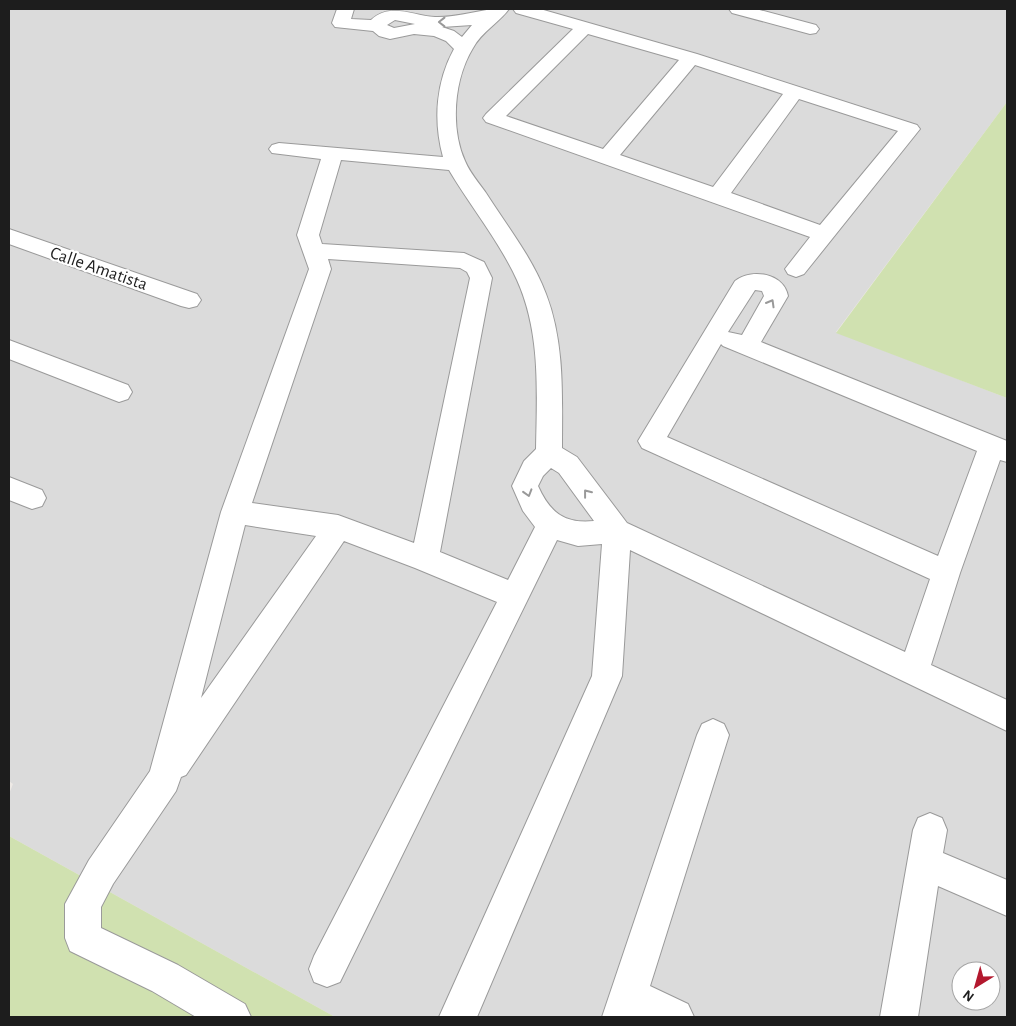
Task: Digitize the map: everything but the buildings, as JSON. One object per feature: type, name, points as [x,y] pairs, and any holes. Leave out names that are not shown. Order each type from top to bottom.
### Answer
[{"type":"street","points":[[346,9],[341,23],[378,26],[382,31],[392,33],[415,29],[438,31],[452,37],[463,48]]},
{"type":"street","points":[[522,9],[691,58],[910,129],[796,269]]},
{"type":"street","points":[[738,9],[810,29]]},
{"type":"street","points":[[378,26],[380,20],[394,16],[435,22],[469,20],[495,12]]},
{"type":"street","points":[[495,12],[476,30],[463,48],[450,77],[445,107],[449,137],[456,164],[519,262],[535,295],[548,346],[549,453],[533,469],[525,486],[531,503],[551,524],[575,534],[617,531]]},
{"type":"street","points":[[585,27],[494,118],[607,156],[824,234]]},
{"type":"street","points":[[607,156],[691,58]]},
{"type":"street","points":[[718,196],[795,91]]},
{"type":"street","points":[[279,149],[456,164]]},
{"type":"street","points":[[164,780],[234,512],[320,269],[308,235],[333,154]]},
{"type":"street","name":"Calle Amatista","points":[[9,236],[189,300]]},
{"type":"street","points":[[314,251],[464,261],[476,267],[481,278],[424,559]]},
{"type":"street","points":[[747,346],[776,296],[775,289],[768,284],[750,281],[743,287],[651,441],[946,573]]},
{"type":"street","points":[[715,334],[1000,449],[946,573],[914,671]]},
{"type":"street","points":[[9,349],[119,392]]},
{"type":"street","points":[[549,453],[568,465],[617,531],[1007,716]]},
{"type":"street","points":[[234,512],[338,527],[424,559],[514,596]]},
{"type":"street","points":[[327,968],[551,524]]},
{"type":"street","points":[[232,1017],[165,978],[83,938],[82,904],[101,872],[338,527]]},
{"type":"street","points":[[458,1017],[606,676],[617,531]]},
{"type":"street","points":[[676,1017],[625,1006],[713,735]]},
{"type":"street","points":[[899,1017],[927,846],[1007,898]]},
{"type":"shaded area","points":[[9,9],[1007,9],[1007,102],[836,332],[1007,398],[1007,1017],[335,1017],[9,836],[9,794],[13,784],[9,781]]},
{"type":"green space","points":[[1007,102],[1007,398],[836,333]]},
{"type":"green space","points":[[9,836],[335,1017],[9,1017]]}]
